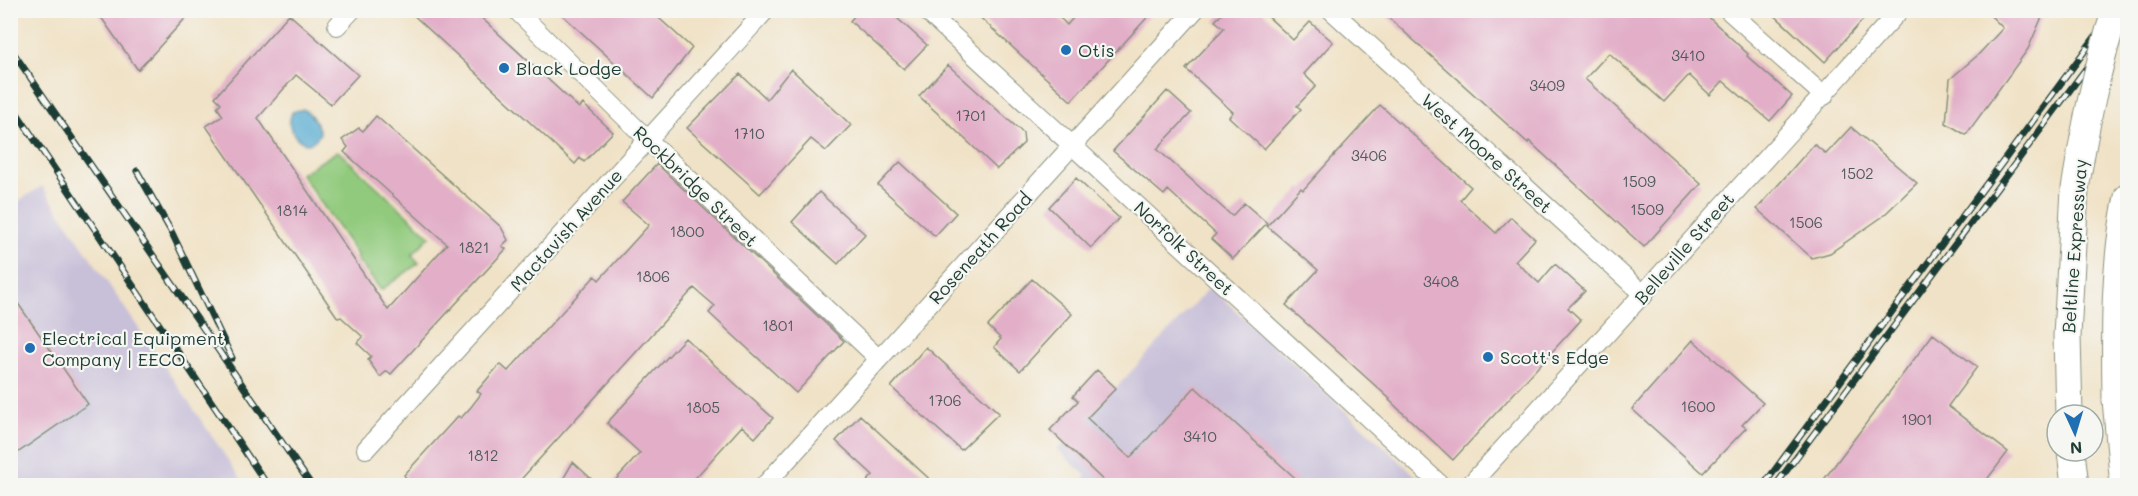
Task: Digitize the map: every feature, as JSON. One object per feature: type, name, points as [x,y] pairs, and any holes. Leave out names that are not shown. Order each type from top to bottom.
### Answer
[{"type":"highway","name":"Beltline Expressway","points":[[2069,403],[2067,336],[2075,189],[2088,110],[2102,51],[2116,10]]},
{"type":"highway","points":[[2124,486],[2116,400],[2115,323],[2127,197]]},
{"type":"highway","points":[[2073,463],[2075,486]]},
{"type":"street","points":[[337,26],[352,10]]},
{"type":"street","name":"Rockbridge Street","points":[[516,10],[648,140],[879,359]]},
{"type":"street","name":"Mactavish Avenue","points":[[366,449],[766,10]]},
{"type":"street","name":"Norfolk Street","points":[[925,10],[1442,486]]},
{"type":"street","name":"Roseneath Road","points":[[764,486],[1195,10]]},
{"type":"street","name":"West Moore Street","points":[[1331,10],[1644,295]]},
{"type":"street","points":[[1728,10],[1824,96]]},
{"type":"street","name":"Belleville Street","points":[[1469,486],[1900,10]]},
{"type":"shaded area","points":[[42,186],[245,485],[11,486],[11,206]]},
{"type":"shaded area","points":[[1210,287],[1426,485],[1078,485],[1086,476],[1058,450]]},
{"type":"green space","points":[[338,151],[430,236],[412,255],[419,263],[381,290],[356,258],[358,256],[301,174]]},
{"type":"water","points":[[303,109],[314,119],[320,133],[316,139],[307,143],[294,135],[289,123],[292,112]]},
{"type":"building","points":[[96,10],[193,10],[138,70]]},
{"type":"building","points":[[408,10],[473,10],[579,108],[583,104],[613,132],[584,162],[580,158],[575,164]]},
{"type":"building","points":[[557,10],[650,10],[692,48],[653,98]]},
{"type":"building","points":[[859,10],[888,10],[927,45],[904,69],[850,21]]},
{"type":"building","name":"Otis","points":[[972,10],[1052,10],[1067,25],[1080,10],[1154,10],[1071,101]]},
{"type":"building","points":[[1225,10],[1261,10],[1293,40],[1310,22],[1333,42],[1304,74],[1316,86],[1297,106],[1301,109],[1264,149],[1229,117],[1233,112],[1186,69],[1224,28],[1215,21]]},
{"type":"building","points":[[1380,10],[1701,10],[1748,54],[1747,56],[1792,96],[1770,121],[1723,81],[1710,95],[1689,75],[1664,102],[1609,53],[1585,79],[1701,184],[1644,247],[1529,141],[1528,143]]},
{"type":"building","points":[[1769,10],[1872,10],[1825,62]]},
{"type":"building","points":[[1985,10],[2045,10],[2028,49],[1966,135],[1946,123],[1950,79],[1978,55],[2003,28]]},
{"type":"building","points":[[289,14],[358,75],[331,104],[296,75],[258,118],[388,310],[447,244],[344,152],[348,147],[342,140],[359,128],[363,131],[376,116],[501,227],[508,240],[502,246],[506,249],[391,374],[387,371],[380,377],[368,360],[371,356],[357,343],[363,337],[341,317],[338,318],[206,126],[223,116],[217,107],[221,103],[215,97]]},
{"type":"building","points":[[948,65],[1023,133],[1024,143],[997,169],[919,96]]},
{"type":"building","points":[[791,69],[851,125],[826,151],[811,139],[760,194],[687,128],[740,74],[767,99]]},
{"type":"building","points":[[1167,91],[1191,113],[1157,149],[1232,216],[1244,203],[1267,223],[1233,259],[1211,239],[1216,234],[1168,190],[1164,195],[1113,151]]},
{"type":"building","points":[[1380,105],[1471,187],[1460,200],[1496,233],[1511,217],[1535,239],[1515,261],[1539,283],[1555,264],[1585,291],[1568,308],[1581,320],[1453,460],[1390,399],[1286,305],[1318,270],[1267,226]]},
{"type":"building","points":[[1851,127],[1917,183],[1882,217],[1830,253],[1812,258],[1757,209],[1814,144],[1826,154]]},
{"type":"building","points":[[900,162],[956,213],[935,236],[878,185]]},
{"type":"building","points":[[657,164],[844,341],[796,393],[709,313],[715,306],[694,288],[515,486],[411,486],[404,475],[458,416],[461,418],[471,407],[481,394],[477,391],[500,364],[508,371],[595,276],[599,280],[649,225],[622,202]]},
{"type":"building","points":[[1076,178],[1119,218],[1091,248],[1049,207]]},
{"type":"building","points":[[819,192],[865,234],[838,264],[792,222]]},
{"type":"building","points":[[1032,279],[1072,314],[1020,371],[994,347],[1001,339],[988,326]]},
{"type":"building","name":"Electrical Equipment Company | EECO","points":[[10,292],[88,404],[10,458]]},
{"type":"building","points":[[1933,334],[1977,367],[1948,406],[2008,452],[1982,486],[1819,486]]},
{"type":"building","points":[[685,338],[773,418],[755,438],[742,426],[688,486],[610,486],[640,453],[607,423]]},
{"type":"building","points":[[1693,340],[1763,403],[1742,425],[1746,428],[1703,473],[1632,409]]},
{"type":"building","points":[[926,347],[999,413],[961,450],[891,387]]},
{"type":"building","points":[[1097,370],[1116,388],[1087,418],[1130,458],[1195,387],[1304,486],[1109,486],[1050,430],[1078,401],[1073,396]]},
{"type":"building","points":[[860,415],[937,486],[863,486],[873,475],[836,441]]},
{"type":"building","points":[[573,462],[599,486],[559,486]]},
{"type":"railway","points":[[1763,486],[2115,10]]},
{"type":"railway","points":[[1775,486],[2128,12]]},
{"type":"railway","points":[[10,48],[312,486]]},
{"type":"railway","points":[[10,103],[268,486]]},
{"type":"railway","points":[[137,171],[172,233],[232,358]]},
{"type":"place","name":"Otis","points":[[1066,50]]},
{"type":"place","name":"Black Lodge","points":[[504,68]]},
{"type":"place","name":"Electrical Equipment Company | EECO","points":[[30,348]]},
{"type":"place","name":"Scott's Edge","points":[[1488,357]]}]
